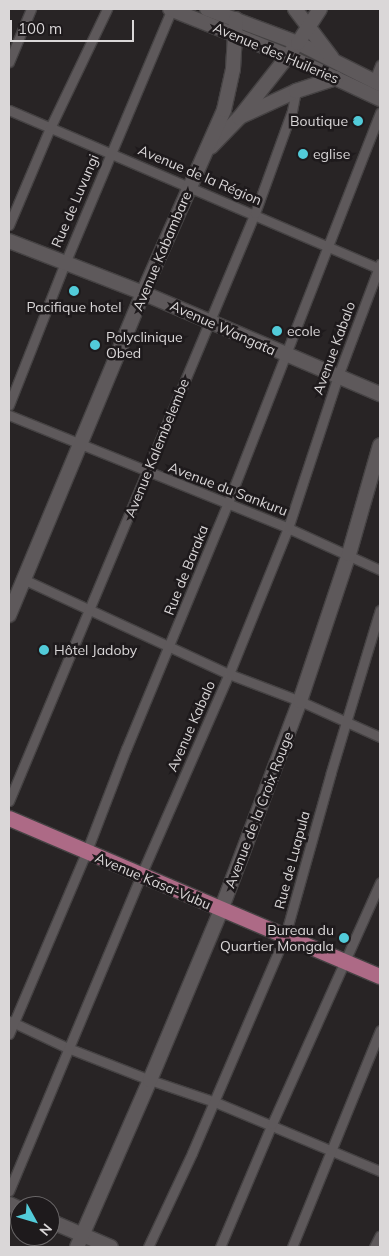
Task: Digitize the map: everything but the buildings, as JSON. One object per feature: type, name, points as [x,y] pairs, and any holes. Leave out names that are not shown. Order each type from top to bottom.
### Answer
[{"type":"main road","name":"Avenue Kasa-Vubu","points":[[9,818],[221,910],[380,976]]},
{"type":"street","points":[[9,62],[31,9]]},
{"type":"street","points":[[9,225],[50,128],[107,9]]},
{"type":"street","name":"Avenue des Huileries","points":[[172,9],[288,56],[380,99]]},
{"type":"street","name":"Rue de Luvungi","points":[[9,405],[110,152],[172,9]]},
{"type":"street","name":"Avenue des Huileries","points":[[207,9],[298,43],[377,82]]},
{"type":"street","points":[[295,9],[334,60]]},
{"type":"street","points":[[204,155],[240,118],[298,43],[320,9]]},
{"type":"street","name":"Avenue Kabambare","points":[[9,615],[143,294],[224,110],[232,81],[236,19]]},
{"type":"street","points":[[377,82],[380,65]]},
{"type":"street","points":[[240,118],[296,91],[336,78]]},
{"type":"street","name":"Avenue Kalembelembe","points":[[9,801],[148,473],[208,320],[255,213],[292,111],[296,91]]},
{"type":"street","name":"Avenue de la Région","points":[[9,110],[255,213],[328,247],[380,267]]},
{"type":"street","name":"Rue de Baraka","points":[[9,1034],[11,1021],[86,852],[126,749],[227,505],[380,112]]},
{"type":"street","name":"Avenue Wangata","points":[[9,241],[208,320],[380,394]]},
{"type":"street","name":"Avenue Kabalo","points":[[9,1191],[141,875],[229,674],[288,528],[338,376],[380,267]]},
{"type":"street","name":"Avenue du Sankuru","points":[[9,415],[227,505],[288,528],[380,570]]},
{"type":"street","name":"Avenue de la Croix Rouge","points":[[79,1241],[150,1080],[221,910],[300,701],[348,554],[380,445]]},
{"type":"street","points":[[23,580],[229,674],[300,701],[380,737]]},
{"type":"street","name":"Rue de Luapula","points":[[148,1247],[214,1102],[285,936],[345,722],[380,610]]},
{"type":"street","points":[[220,1247],[272,1124],[380,882]]},
{"type":"street","points":[[11,1021],[68,1048],[272,1124],[380,1171]]},
{"type":"street","points":[[292,1247],[330,1148],[380,1030]]},
{"type":"street","points":[[60,1228],[79,1241],[111,1247]]},
{"type":"street","points":[[374,1247],[380,1235]]},
{"type":"place","name":"Boutique","points":[[358,121]]},
{"type":"place","name":"eglise","points":[[303,154]]},
{"type":"place","name":"Pacifique hotel","points":[[74,291]]},
{"type":"place","name":"ecole","points":[[277,331]]},
{"type":"place","name":"Polyclinique Obed","points":[[95,345]]},
{"type":"place","name":"Hôtel Jadoby","points":[[44,650]]},
{"type":"place","name":"Bureau du Quartier Mongala","points":[[344,938]]}]
